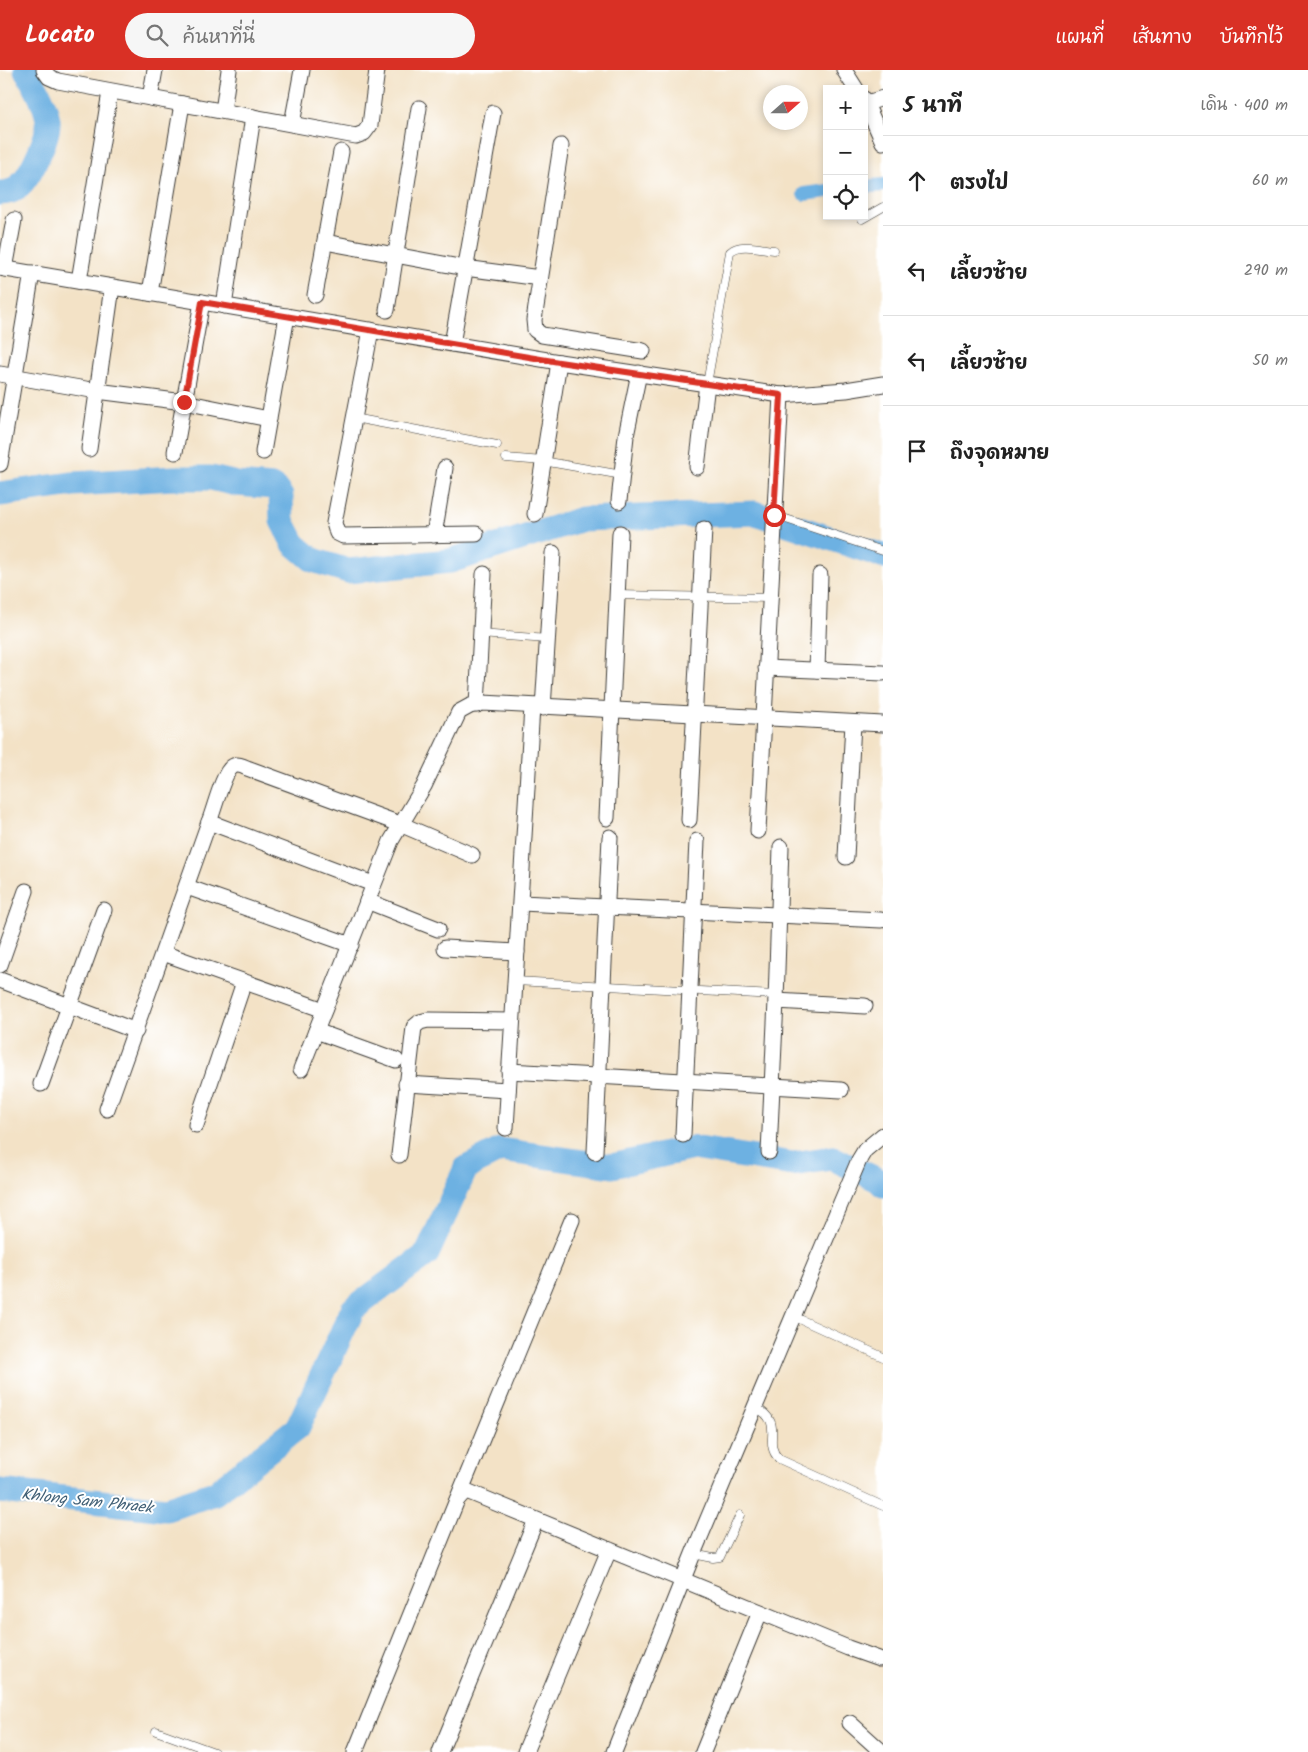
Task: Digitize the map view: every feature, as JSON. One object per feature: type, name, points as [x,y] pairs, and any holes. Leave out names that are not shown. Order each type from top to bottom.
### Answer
[{"type":"street","points":[[44,70],[49,77],[58,81],[79,77],[110,92],[356,136],[364,132],[370,125],[377,70]]},
{"type":"street","points":[[150,98],[155,70]]},
{"type":"street","points":[[223,112],[229,70]]},
{"type":"street","points":[[292,124],[302,70]]},
{"type":"street","points":[[844,70],[853,85]]},
{"type":"street","points":[[78,281],[110,92]]},
{"type":"street","points":[[868,101],[883,98]]},
{"type":"street","points":[[150,293],[182,104]]},
{"type":"street","points":[[868,105],[883,142]]},
{"type":"street","points":[[387,310],[419,108]]},
{"type":"street","points":[[452,344],[493,113]]},
{"type":"street","points":[[224,306],[253,117]]},
{"type":"street","points":[[561,146],[534,320],[535,330],[542,335],[643,352]]},
{"type":"street","points":[[315,295],[341,152]]},
{"type":"street","points":[[14,220],[2,268],[32,274],[559,362],[781,395],[846,390],[883,384]]},
{"type":"street","points":[[325,242],[465,268],[540,278]]},
{"type":"street","points":[[0,464],[8,375],[32,274]]},
{"type":"street","points":[[89,449],[112,287]]},
{"type":"street","points":[[175,452],[202,302]]},
{"type":"street","points":[[262,452],[287,316]]},
{"type":"street","points":[[371,330],[334,523],[337,533],[343,536],[476,534]]},
{"type":"street","points":[[535,514],[559,362]]},
{"type":"street","points":[[620,501],[626,436],[639,373]]},
{"type":"street","points":[[8,375],[97,391],[184,402],[268,419]]},
{"type":"street","points":[[697,467],[707,384]]},
{"type":"street","points":[[758,831],[781,395]]},
{"type":"street","points":[[434,534],[444,468]]},
{"type":"street","points":[[689,820],[696,716],[704,529]]},
{"type":"street","points":[[607,818],[620,533]]},
{"type":"street","points":[[506,1128],[521,903],[538,707],[548,640],[553,553]]},
{"type":"street","points":[[477,705],[484,574]]},
{"type":"street","points":[[817,670],[820,575]]},
{"type":"street","points":[[766,668],[883,673]]},
{"type":"street","points":[[301,1069],[351,945],[373,884],[400,824],[424,786],[459,712],[477,705],[883,724]]},
{"type":"street","points":[[846,857],[853,723]]},
{"type":"street","points":[[108,1109],[209,822],[229,771],[237,765],[400,824],[472,855]]},
{"type":"street","points":[[209,822],[373,884]]},
{"type":"street","points":[[595,1152],[610,837]]},
{"type":"street","points":[[682,1136],[697,841]]},
{"type":"street","points":[[769,1152],[780,915],[781,846]]},
{"type":"street","points":[[187,886],[351,945]]},
{"type":"street","points":[[0,965],[26,891]]},
{"type":"street","points":[[367,901],[438,929]]},
{"type":"street","points":[[521,903],[881,920]]},
{"type":"street","points":[[41,1084],[104,910]]},
{"type":"street","points":[[0,921],[15,926]]},
{"type":"street","points":[[445,948],[517,952]]},
{"type":"street","points":[[163,953],[324,1010]]},
{"type":"street","points":[[0,980],[136,1031]]},
{"type":"street","points":[[196,1125],[244,982]]},
{"type":"street","points":[[776,998],[865,1006]]},
{"type":"street","points":[[399,1156],[414,1028],[420,1022],[428,1020],[512,1021]]},
{"type":"street","points":[[316,1031],[396,1060]]},
{"type":"street","points":[[509,1071],[600,1074],[841,1090]]},
{"type":"street","points":[[406,1084],[508,1090]]},
{"type":"street","points":[[614,1752],[694,1554],[859,1160],[865,1150],[883,1135]]},
{"type":"street","points":[[355,1752],[572,1220]]},
{"type":"street","points":[[457,1500],[464,1492],[469,1492],[879,1659]]},
{"type":"street","points":[[440,1752],[536,1520]]},
{"type":"street","points":[[525,1752],[609,1550]]},
{"type":"street","points":[[703,1752],[760,1612]]},
{"type":"street","points":[[850,1723],[882,1752]]},
{"type":"lane","points":[[868,215],[883,207]]},
{"type":"lane","points":[[707,384],[730,252],[740,247],[774,250]]},
{"type":"lane","points":[[354,418],[497,445]]},
{"type":"lane","points":[[506,458],[543,461],[622,475]]},
{"type":"lane","points":[[774,515],[883,552]]},
{"type":"lane","points":[[617,595],[770,598]]},
{"type":"lane","points":[[480,634],[548,640]]},
{"type":"lane","points":[[515,981],[776,998]]},
{"type":"lane","points":[[793,1316],[883,1357]]},
{"type":"lane","points":[[755,1407],[768,1413],[771,1420],[773,1450],[779,1459],[883,1506]]},
{"type":"lane","points":[[694,1554],[713,1558],[720,1557],[740,1515]]},
{"type":"lane","points":[[156,1731],[214,1752]]},
{"type":"waterway","points":[[0,193],[14,190],[23,182],[43,145],[48,127],[45,107],[26,70]]},
{"type":"waterway","points":[[868,187],[883,185]]},
{"type":"waterway","points":[[804,194],[823,192]]},
{"type":"waterway","points":[[0,494],[73,484],[174,478],[211,478],[237,484],[274,487],[281,496],[282,521],[294,544],[313,560],[348,571],[450,561],[582,519],[755,513],[883,556]]},
{"type":"waterway","name":"Khlong Sam Phraek","points":[[0,1491],[166,1509],[215,1493],[298,1427],[353,1309],[427,1254],[466,1168],[500,1150],[612,1166],[693,1148],[793,1164],[832,1158],[878,1180],[883,1185]]},
{"type":"route","points":[[184,402],[202,302],[559,362],[781,395],[774,515]]}]
